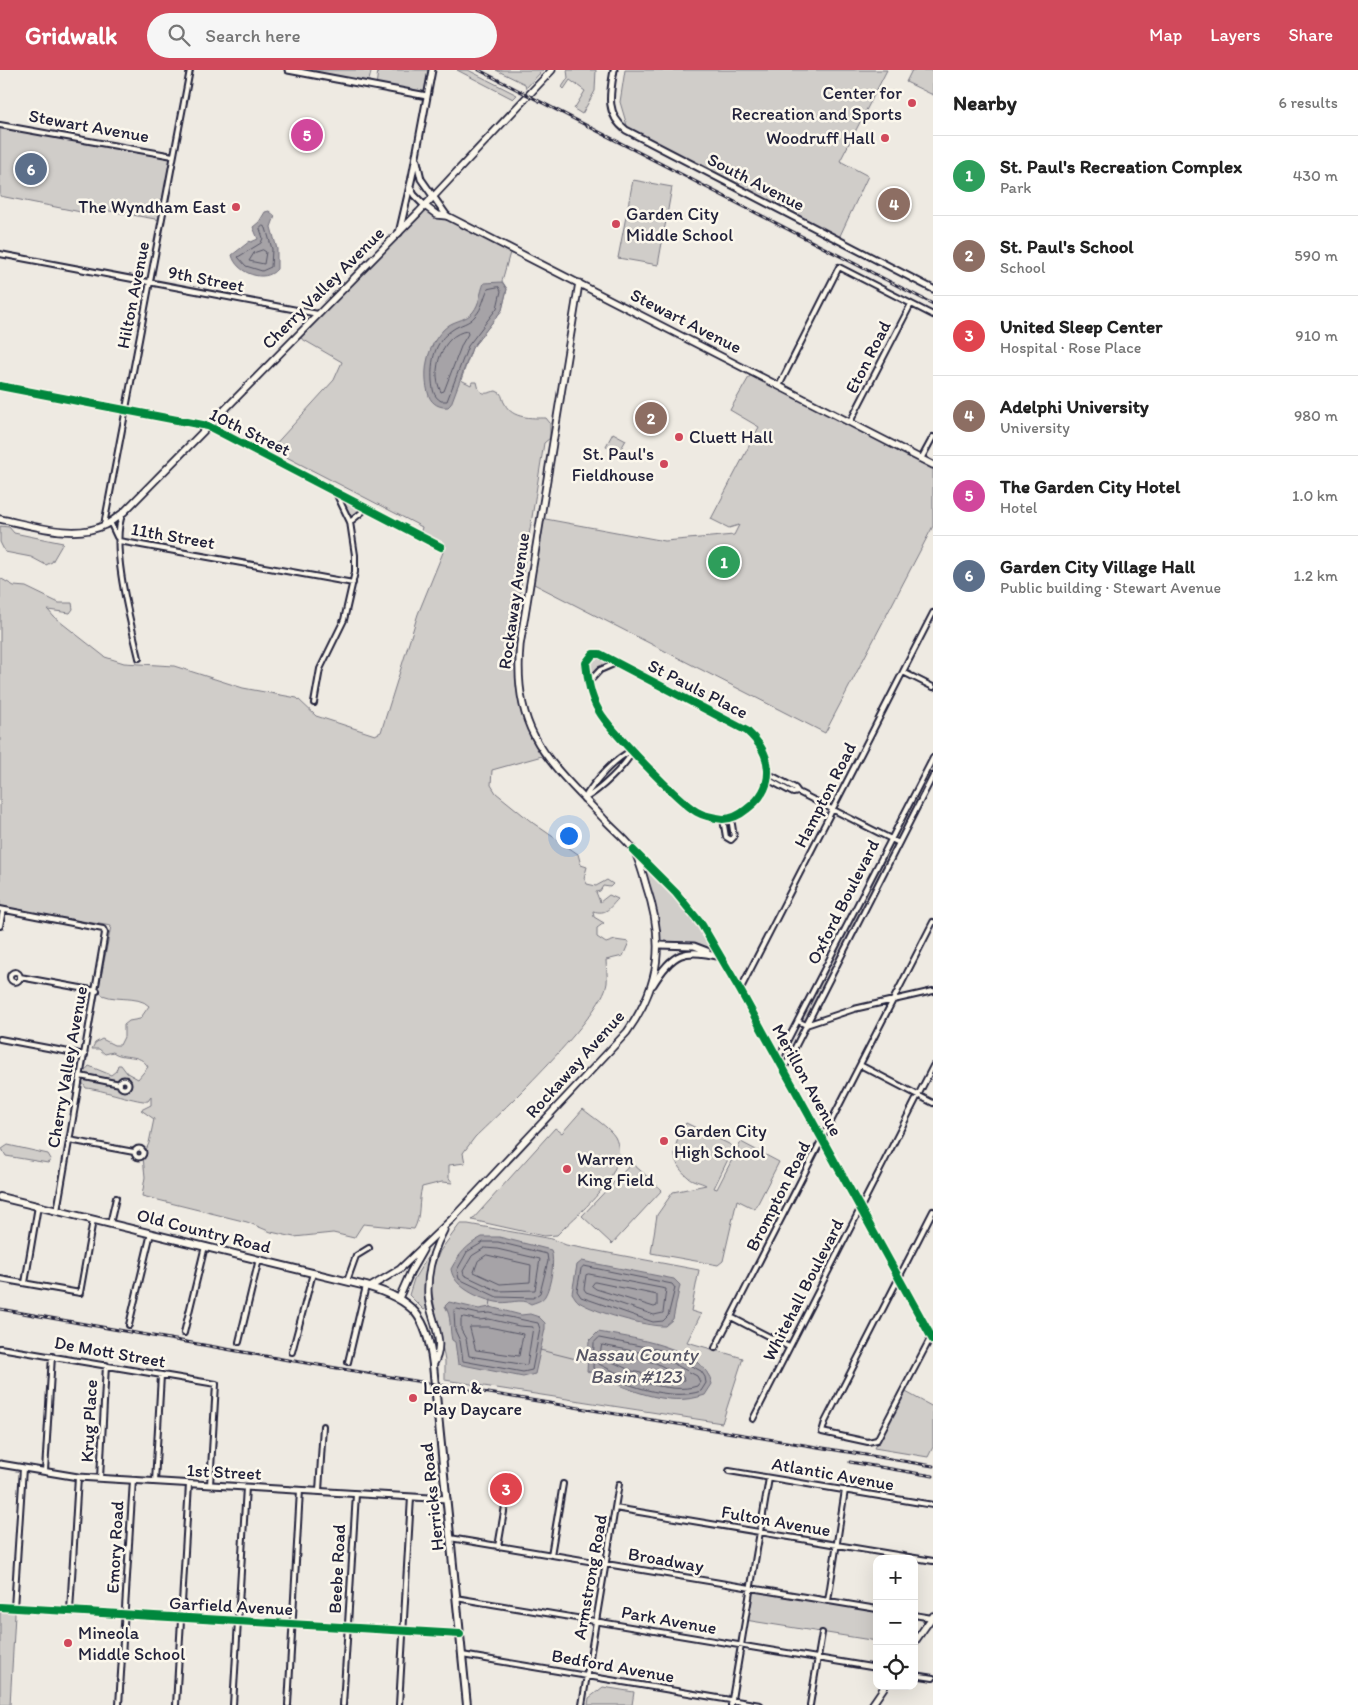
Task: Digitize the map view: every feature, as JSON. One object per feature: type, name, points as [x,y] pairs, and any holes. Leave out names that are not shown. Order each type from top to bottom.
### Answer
[{"type":"main road","name":"Cherry Valley Avenue","points":[[110,522],[124,512],[425,206],[552,70]]},
{"type":"main road","name":"Stewart Avenue","points":[[425,206],[437,215],[448,216],[933,465]]},
{"type":"main road","name":"Rockaway Avenue","points":[[368,1286],[400,1269],[448,1223],[627,1032],[638,1017],[650,990],[658,958],[659,945],[654,907],[633,850],[552,765],[537,743],[525,713],[518,675],[520,645],[579,283]]},
{"type":"main road","name":"11th Street","points":[[0,519],[70,531],[87,530],[110,522]]},
{"type":"main road","name":"Old Country Road","points":[[0,1197],[368,1286],[400,1298]]},
{"type":"main road","name":"Rockaway Avenue","points":[[433,1365],[440,1347],[428,1295],[428,1272],[438,1240],[448,1223]]},
{"type":"main road","name":"Rockaway Avenue","points":[[400,1298],[416,1261],[430,1240]]},
{"type":"main road","name":"Herricks Road","points":[[400,1298],[422,1320],[430,1339],[467,1705]]},
{"type":"main road","points":[[918,1637],[932,1617]]},
{"type":"main road","points":[[872,1705],[882,1690]]},
{"type":"street","name":"Hilton Avenue","points":[[104,525],[190,70]]},
{"type":"street","points":[[288,70],[427,96]]},
{"type":"street","points":[[398,233],[410,187],[432,70]]},
{"type":"street","name":"South Avenue","points":[[614,70],[610,108],[614,118],[626,130],[933,289]]},
{"type":"street","name":"Stewart Avenue","points":[[0,124],[173,156]]},
{"type":"street","points":[[416,153],[421,179],[448,216]]},
{"type":"street","points":[[410,187],[414,195],[425,206]]},
{"type":"street","name":"9th Street","points":[[0,254],[318,314]]},
{"type":"street","points":[[778,386],[839,267],[933,315]]},
{"type":"street","name":"Eton Road","points":[[850,422],[911,304]]},
{"type":"street","name":"10th Street","points":[[0,386],[208,426],[441,547]]},
{"type":"street","points":[[922,460],[933,437]]},
{"type":"street","points":[[314,703],[321,664],[344,620],[353,583],[355,555],[350,522],[335,491]]},
{"type":"street","points":[[350,522],[367,508]]},
{"type":"street","points":[[124,512],[119,524],[119,541],[129,618],[140,658]]},
{"type":"street","name":"11th Street","points":[[110,522],[119,541],[353,583]]},
{"type":"street","name":"Hampton Road","points":[[740,990],[933,613]]},
{"type":"street","name":"St Pauls Place","points":[[588,683],[587,659],[590,655],[596,653],[747,731],[762,748],[769,774],[768,780]]},
{"type":"street","points":[[616,663],[600,670],[588,683],[603,718],[691,808],[704,815],[723,819],[731,818],[754,804],[768,780],[793,792],[798,792]]},
{"type":"street","points":[[903,672],[933,687]]},
{"type":"street","points":[[584,798],[589,790],[619,760],[633,750]]},
{"type":"street","name":"Oxford Boulevard","points":[[778,1059],[933,758]]},
{"type":"street","points":[[926,772],[933,776]]},
{"type":"street","points":[[769,774],[795,788],[798,792],[899,843]]},
{"type":"street","name":"Oxford Boulevard","points":[[784,1069],[933,776]]},
{"type":"street","points":[[723,819],[726,838],[730,840],[734,837],[731,818]]},
{"type":"street","name":"Merillon Avenue","points":[[633,850],[689,908],[721,958],[932,1336]]},
{"type":"street","points":[[859,901],[867,905]]},
{"type":"street","points":[[0,926],[2,910]]},
{"type":"street","name":"Cherry Valley Avenue","points":[[2,910],[103,929],[106,933],[57,1211]]},
{"type":"street","name":"Brompton Road","points":[[715,1348],[933,922]]},
{"type":"street","points":[[659,945],[694,946],[721,958]]},
{"type":"street","points":[[650,990],[667,964],[678,955],[693,952],[721,958]]},
{"type":"street","points":[[830,958],[838,962]]},
{"type":"street","points":[[20,977],[96,991]]},
{"type":"street","points":[[798,1021],[806,1025],[895,998],[933,991]]},
{"type":"street","points":[[0,1039],[85,1055]]},
{"type":"street","points":[[860,1065],[933,1103]]},
{"type":"street","name":"Whitehall Boulevard","points":[[753,1419],[933,1066]]},
{"type":"street","points":[[80,1076],[120,1084]]},
{"type":"street","points":[[69,1140],[134,1152]]},
{"type":"street","points":[[110,1224],[116,1198]]},
{"type":"street","points":[[25,1283],[38,1206]]},
{"type":"street","points":[[932,1336],[877,1440],[873,1442],[851,1439],[822,1432],[828,1415],[933,1211]]},
{"type":"street","points":[[0,1279],[80,1293],[93,1220]]},
{"type":"street","points":[[129,1325],[151,1233]]},
{"type":"street","points":[[184,1333],[205,1246]]},
{"type":"street","points":[[347,1281],[356,1256],[369,1248]]},
{"type":"street","points":[[239,1342],[259,1260]]},
{"type":"street","points":[[292,1352],[313,1273]]},
{"type":"street","points":[[348,1362],[368,1286]]},
{"type":"street","points":[[731,1317],[790,1347]]},
{"type":"street","name":"De Mott Street","points":[[0,1348],[216,1384],[210,1485]]},
{"type":"street","points":[[45,1471],[52,1356]]},
{"type":"street","name":"Krug Place","points":[[100,1478],[106,1365]]},
{"type":"street","points":[[155,1482],[161,1375]]},
{"type":"street","points":[[319,1491],[323,1426]]},
{"type":"street","name":"1st Street","points":[[0,1464],[78,1477],[447,1499]]},
{"type":"street","points":[[14,1608],[23,1468]]},
{"type":"street","name":"Atlantic Avenue","points":[[729,1471],[933,1505]]},
{"type":"street","points":[[70,1611],[78,1477]]},
{"type":"street","points":[[731,1703],[769,1478]]},
{"type":"street","name":"Emory Road","points":[[120,1705],[133,1480]]},
{"type":"street","points":[[176,1705],[189,1484]]},
{"type":"street","points":[[551,1555],[562,1484]]},
{"type":"street","name":"Armstrong Road","points":[[582,1705],[619,1484]]},
{"type":"street","points":[[233,1705],[246,1487]]},
{"type":"street","points":[[288,1705],[300,1490]]},
{"type":"street","points":[[828,1601],[846,1490]]},
{"type":"street","name":"Beebe Road","points":[[343,1705],[356,1494]]},
{"type":"street","points":[[399,1705],[411,1497]]},
{"type":"street","points":[[498,1547],[506,1500]]},
{"type":"street","name":"Fulton Avenue","points":[[615,1508],[933,1561]]},
{"type":"street","name":"Broadway","points":[[450,1538],[873,1608]]},
{"type":"street","name":"Park Avenue","points":[[456,1598],[873,1667]]},
{"type":"street","name":"Garfield Avenue","points":[[0,1607],[460,1634]]},
{"type":"street","points":[[918,1615],[932,1617]]},
{"type":"street","points":[[810,1705],[822,1633]]},
{"type":"street","name":"Bedford Avenue","points":[[462,1655],[731,1703],[760,1705]]},
{"type":"street","points":[[918,1676],[933,1678]]},
{"type":"shaded area","points":[[315,70],[369,70],[371,72],[368,85],[314,75]]},
{"type":"shaded area","points":[[378,70],[432,70],[427,97],[376,87]]},
{"type":"shaded area","points":[[457,70],[468,70],[517,95],[513,99]]},
{"type":"shaded area","points":[[496,70],[543,70],[526,88],[525,84]]},
{"type":"shaded area","points":[[567,70],[596,70],[595,91],[582,114],[574,109],[585,91],[570,80],[564,89],[562,87],[568,78]]},
{"type":"shaded area","points":[[625,70],[887,70],[840,161],[868,176],[838,240],[628,129],[620,102]]},
{"type":"shaded area","points":[[912,70],[933,70],[933,95],[906,82]]},
{"type":"shaded area","points":[[0,124],[173,156],[161,220],[98,209],[96,215],[0,196]]},
{"type":"shaded area","points":[[633,180],[672,187],[658,265],[618,258]]},
{"type":"shaded area","points":[[428,203],[434,209],[511,249],[502,281],[507,289],[502,310],[472,348],[461,380],[471,385],[472,382],[477,382],[479,390],[483,393],[496,391],[500,393],[504,403],[512,413],[529,418],[546,418],[550,423],[550,438],[544,443],[519,602],[516,654],[522,706],[530,731],[542,756],[492,770],[491,785],[496,793],[533,823],[578,854],[581,865],[587,867],[584,878],[587,884],[596,886],[607,880],[613,884],[610,887],[603,886],[600,891],[596,892],[600,902],[609,895],[618,899],[605,911],[593,911],[594,917],[604,923],[597,928],[597,937],[606,943],[615,940],[629,942],[623,956],[606,960],[607,983],[601,998],[571,1039],[475,1137],[463,1153],[465,1163],[449,1165],[449,1178],[453,1183],[442,1182],[422,1187],[418,1219],[414,1229],[363,1224],[354,1238],[333,1233],[294,1237],[271,1232],[247,1222],[142,1196],[145,1177],[143,1157],[149,1143],[154,1119],[141,1110],[151,1105],[151,1097],[148,1101],[137,1100],[86,1088],[82,1082],[83,1073],[89,1066],[111,1075],[116,1071],[118,1065],[121,1065],[127,1073],[138,1079],[148,1067],[141,1059],[122,1056],[113,1052],[105,1054],[99,1049],[92,1049],[95,1043],[102,1039],[114,1045],[120,1045],[124,1037],[124,1025],[129,1021],[140,1019],[149,1006],[138,1000],[109,997],[98,992],[111,926],[0,907],[0,578],[14,586],[26,587],[59,603],[72,603],[73,609],[70,613],[48,610],[54,617],[105,657],[124,663],[174,666],[243,688],[297,698],[316,716],[375,735],[381,732],[418,614],[446,545],[421,531],[422,527],[271,449],[334,380],[342,362],[297,336]]},
{"type":"shaded area","points":[[752,372],[933,465],[933,526],[825,733],[530,582],[540,518],[665,541],[734,535],[739,525],[729,528],[711,519],[759,427],[730,410]]},
{"type":"shaded area","points":[[613,433],[626,440],[619,452],[606,446]]},
{"type":"shaded area","points":[[339,497],[362,509],[350,519]]},
{"type":"shaded area","points":[[0,526],[9,527],[14,533],[63,543],[52,562],[46,565],[31,557],[5,552],[0,542]]},
{"type":"shaded area","points":[[593,657],[609,663],[597,669],[590,678],[589,661]]},
{"type":"shaded area","points":[[933,760],[933,775],[806,1024],[800,1021]]},
{"type":"shaded area","points":[[640,860],[689,912],[719,955],[702,947],[660,943],[657,911]]},
{"type":"shaded area","name":"Warren King Field","points":[[583,1109],[612,1133],[619,1150],[610,1178],[589,1204],[557,1235],[544,1236],[472,1220],[555,1128],[562,1133]]},
{"type":"shaded area","points":[[686,1123],[731,1145],[733,1149],[714,1188],[717,1189],[741,1142],[779,1162],[755,1209],[737,1200],[723,1261],[718,1265],[651,1253],[657,1215],[673,1192],[706,1185],[690,1178],[681,1171],[677,1164],[675,1157],[676,1144]]},
{"type":"shaded area","points":[[8,1145],[48,1154],[51,1159],[48,1163],[6,1156],[2,1149]]},
{"type":"shaded area","points":[[632,1163],[662,1190],[612,1244],[582,1216]]},
{"type":"shaded area","name":"Nassau County Basin #123","points":[[460,1224],[552,1239],[566,1245],[699,1270],[691,1311],[701,1314],[687,1342],[743,1358],[722,1423],[445,1380],[445,1361],[431,1288],[433,1268],[440,1251]]},
{"type":"shaded area","points":[[428,1256],[430,1257],[425,1289],[427,1308],[424,1310],[409,1295],[414,1279]]},
{"type":"shaded area","points":[[904,1391],[933,1407],[933,1447],[928,1457],[874,1448]]},
{"type":"shaded area","points":[[751,1588],[873,1608],[873,1640],[745,1620]]},
{"type":"shaded area","points":[[0,1607],[14,1608],[15,1614],[10,1705],[0,1705]]},
{"type":"shaded area","points":[[603,1687],[634,1692],[632,1705],[588,1705],[589,1698]]},
{"type":"water","points":[[269,211],[275,216],[271,227],[277,249],[277,269],[265,276],[259,276],[239,267],[232,255],[250,241],[258,239],[253,227],[259,222],[265,212]]},
{"type":"water","points":[[502,282],[507,289],[502,310],[472,348],[451,404],[448,407],[437,405],[429,396],[427,387],[426,367],[431,348],[442,331],[449,325],[467,317],[473,312],[479,302],[484,283]]},
{"type":"water","points":[[482,1237],[499,1237],[551,1250],[553,1260],[552,1273],[544,1298],[531,1304],[523,1301],[500,1303],[482,1298],[462,1287],[451,1269],[464,1250]]},
{"type":"water","points":[[582,1261],[674,1279],[680,1285],[673,1319],[665,1326],[657,1326],[608,1314],[579,1302],[572,1293],[577,1265]]},
{"type":"water","points":[[449,1302],[479,1309],[490,1307],[521,1315],[530,1314],[539,1317],[545,1323],[545,1329],[535,1374],[523,1377],[458,1364],[455,1342],[452,1340],[450,1318],[445,1306]]},
{"type":"water","name":"Nassau County Basin #123","points":[[598,1332],[645,1341],[681,1353],[695,1361],[706,1371],[712,1384],[705,1395],[690,1399],[660,1398],[630,1389],[587,1371],[589,1341]]},
{"type":"waterway","points":[[490,1307],[491,1300]]},
{"type":"waterway","points":[[540,1350],[588,1362]]},
{"type":"railway","points":[[479,70],[933,304]]},
{"type":"railway","points":[[0,1309],[288,1360],[933,1466]]},
{"type":"railway","points":[[850,1462],[933,1476]]},
{"type":"cycle path","points":[[0,386],[208,426],[441,547]]},
{"type":"cycle path","points":[[593,654],[600,654],[747,731],[762,750],[768,770],[767,781],[757,800],[739,814],[723,819],[706,816],[688,806],[630,748],[599,711],[591,694],[586,663],[593,654]]},
{"type":"cycle path","points":[[633,850],[676,893],[702,925],[740,990],[933,1340]]},
{"type":"cycle path","points":[[0,1607],[460,1634]]},
{"type":"place","name":"Center for Recreation and Sports","points":[[912,103]]},
{"type":"place","name":"The Garden City Hotel","points":[[307,135]]},
{"type":"place","name":"Woodruff Hall","points":[[885,138]]},
{"type":"place","name":"Garden City Village Hall","points":[[31,169]]},
{"type":"place","name":"Adelphi University","points":[[894,204]]},
{"type":"place","name":"The Wyndham East","points":[[236,207]]},
{"type":"place","name":"Garden City Middle School","points":[[616,224]]},
{"type":"place","name":"St. Paul's School","points":[[651,418]]},
{"type":"place","name":"Cluett Hall","points":[[679,437]]},
{"type":"place","name":"St. Paul's Fieldhouse","points":[[664,464]]},
{"type":"place","name":"St. Paul's Recreation Complex","points":[[724,562]]},
{"type":"place","name":"Garden City High School","points":[[664,1141]]},
{"type":"place","name":"Warren King Field","points":[[567,1169]]},
{"type":"place","name":"Learn & Play Daycare","points":[[413,1398]]},
{"type":"place","name":"United Sleep Center","points":[[506,1489]]},
{"type":"place","name":"Mineola Middle School","points":[[68,1643]]}]
